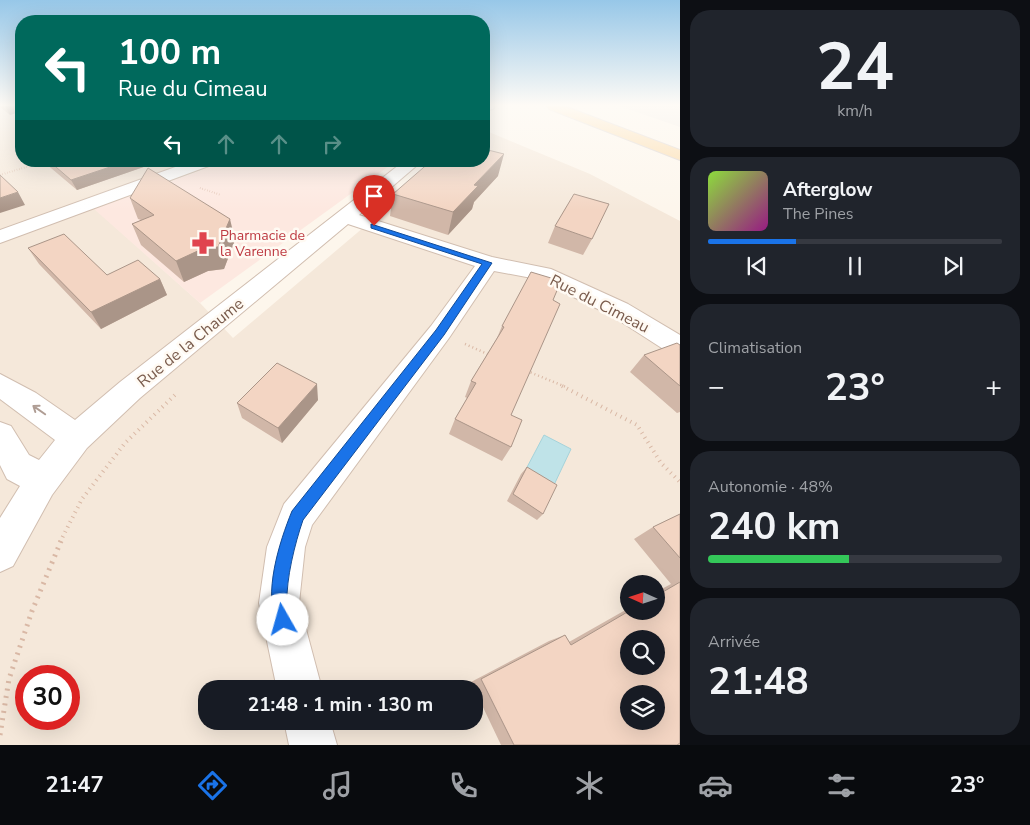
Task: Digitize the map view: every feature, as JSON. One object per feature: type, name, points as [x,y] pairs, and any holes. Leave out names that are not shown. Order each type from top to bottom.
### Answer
[{"type":"main road","points":[[643,141],[680,155]]},
{"type":"street","points":[[0,237],[179,167]]},
{"type":"street","name":"Rue de la Chaume","points":[[0,553],[40,484],[76,438],[130,390],[407,167]]},
{"type":"street","name":"Rue du Cimeau","points":[[346,217],[488,263],[543,274],[620,310],[680,347]]},
{"type":"street","points":[[298,680],[279,603],[286,547],[297,516],[440,332],[488,263]]},
{"type":"street","points":[[0,384],[26,400],[76,438]]},
{"type":"street","points":[[0,435],[19,468],[26,469],[40,484]]},
{"type":"street","points":[[309,730],[313,745]]},
{"type":"path","points":[[0,175],[26,167]]},
{"type":"path","points":[[198,187],[222,195]]},
{"type":"path","points":[[440,332],[496,358]]},
{"type":"path","points":[[522,369],[566,387],[637,425],[661,463],[680,482]]},
{"type":"path","points":[[0,735],[9,679],[32,610],[58,546],[78,507],[125,443],[182,388]]},
{"type":"shaded area","points":[[0,141],[15,141],[15,167],[210,167],[95,209],[200,303],[233,338],[435,167],[490,167],[490,141],[510,141],[590,174],[680,221],[680,745],[0,745]]},
{"type":"shaded area","points":[[210,167],[388,167],[200,303],[94,209]]},
{"type":"water","points":[[544,435],[571,449],[553,487],[525,471]]},
{"type":"building","points":[[490,150],[504,154],[474,185],[478,186],[453,212],[393,194],[424,167],[490,167]]},
{"type":"building","points":[[56,167],[110,167],[71,180]]},
{"type":"building","points":[[148,168],[230,219],[218,247],[202,249],[176,261],[132,224],[154,215],[130,198]]},
{"type":"building","points":[[0,175],[18,192],[0,198]]},
{"type":"building","points":[[574,194],[609,204],[592,239],[555,226]]},
{"type":"building","points":[[64,234],[107,275],[138,260],[160,279],[91,312],[28,248]]},
{"type":"building","points":[[531,272],[561,281],[553,300],[560,304],[511,415],[522,420],[511,447],[455,419],[476,383],[471,381],[504,327],[502,326]]},
{"type":"building","points":[[677,343],[680,345],[680,386],[644,355]]},
{"type":"building","points":[[277,363],[317,384],[278,428],[237,403]]},
{"type":"building","points":[[527,467],[557,485],[543,514],[513,494]]},
{"type":"building","points":[[680,514],[680,558],[653,527]]},
{"type":"building","points":[[680,582],[680,743],[677,745],[514,745],[481,679],[565,635],[571,645],[620,616],[620,620],[665,620],[665,591]]},
{"type":"place","name":"Pharmacie de la Varenne","points":[[203,243]]},
{"type":"route","points":[[283,620],[279,603],[286,547],[297,516],[440,332],[488,263],[374,226]]}]
